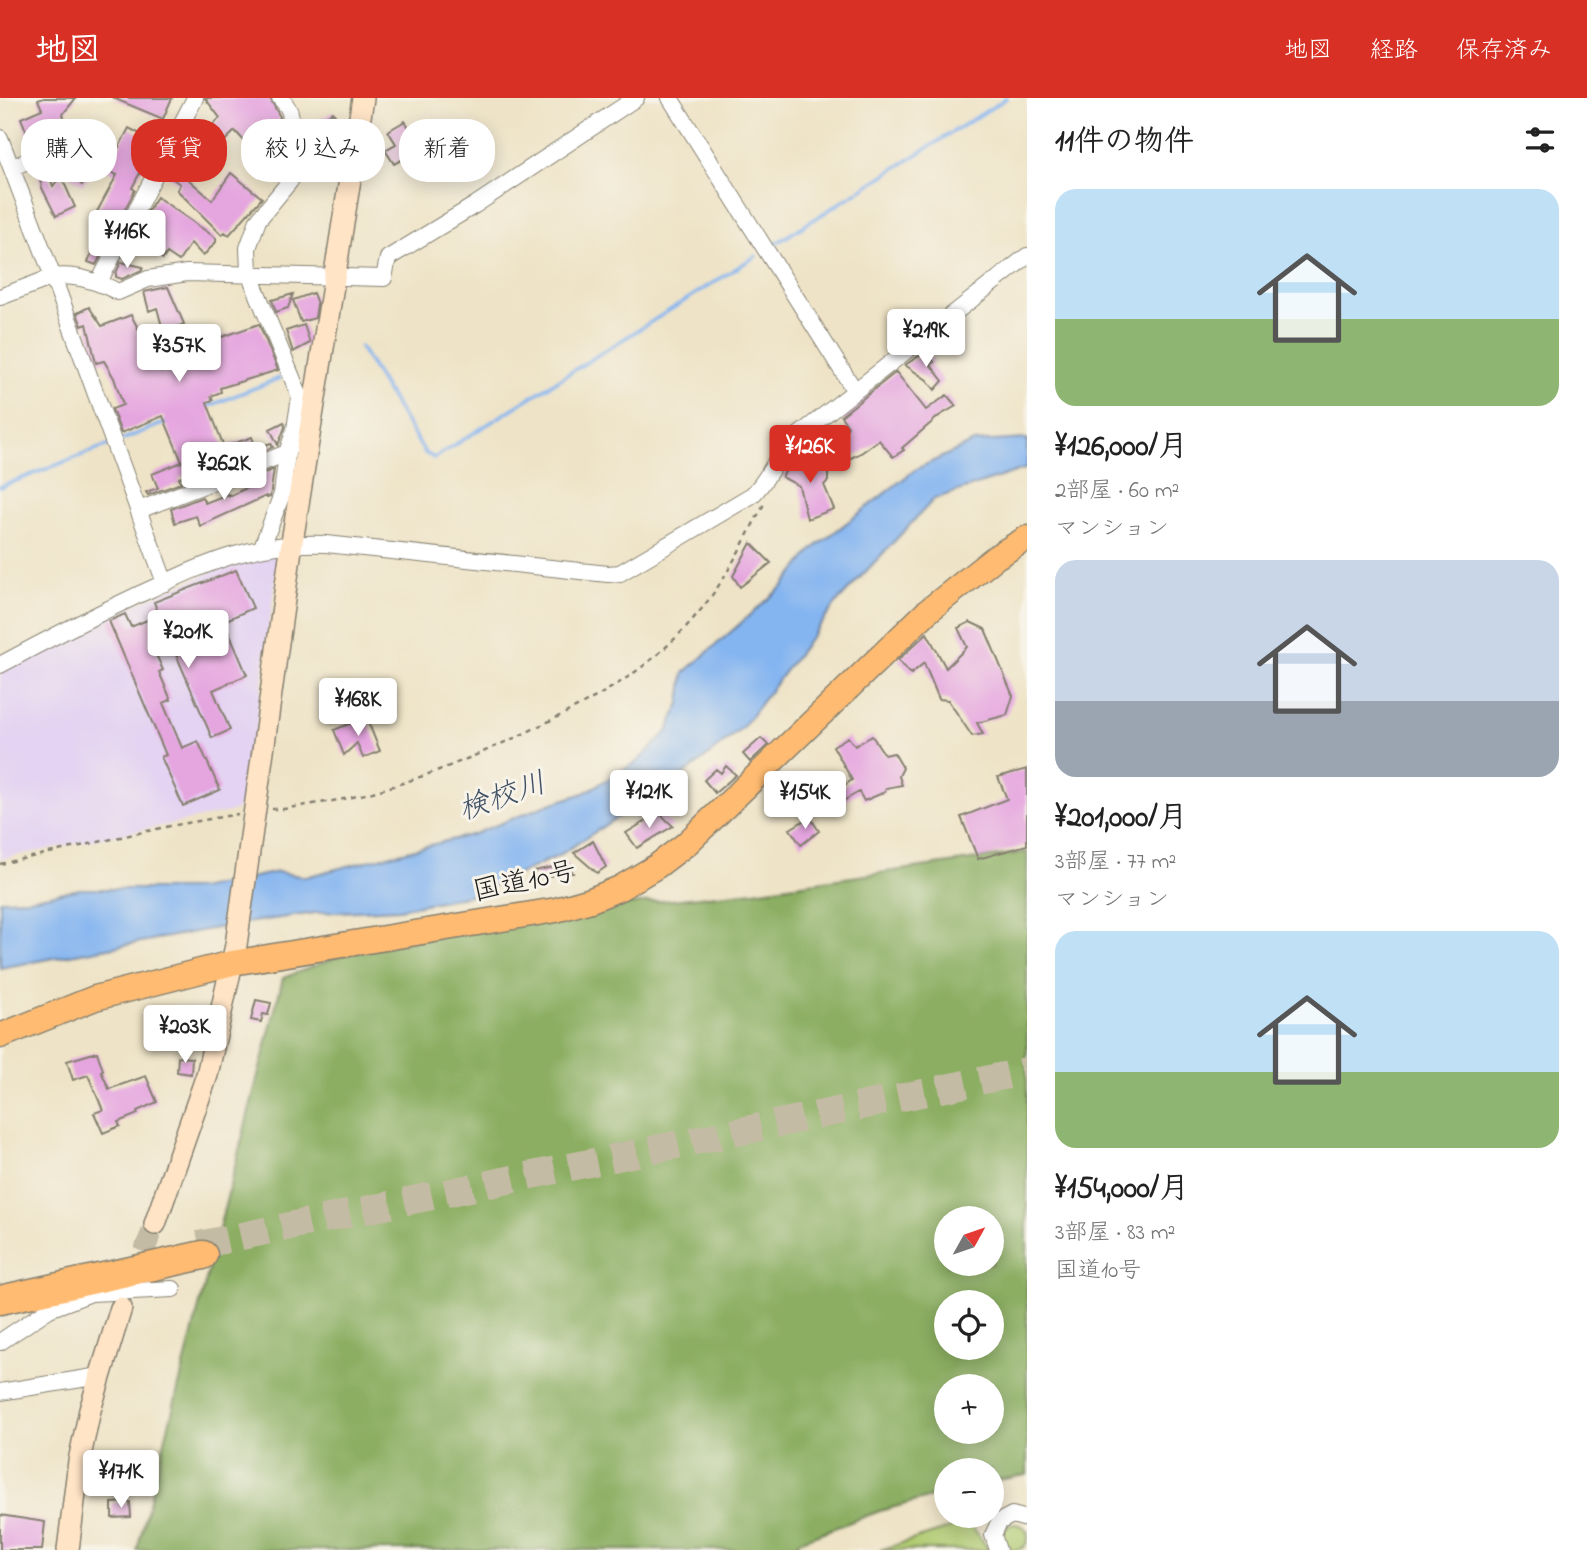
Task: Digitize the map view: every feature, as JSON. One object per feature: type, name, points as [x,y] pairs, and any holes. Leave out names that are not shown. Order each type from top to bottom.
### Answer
[{"type":"highway","name":"国道10号","points":[[0,1036],[95,998],[234,954],[517,918],[592,900],[620,887],[657,866],[685,844],[928,611],[996,557],[1027,538]]},
{"type":"highway","points":[[0,1289],[201,1250],[0,1300]]},
{"type":"main road","points":[[155,1224],[207,1075],[234,954],[257,809],[292,542],[363,98]]},
{"type":"main road","points":[[68,1550],[79,1461],[90,1410],[121,1308]]},
{"type":"street","points":[[99,282],[195,98]]},
{"type":"street","points":[[262,547],[282,494],[287,453],[295,429],[300,397],[249,274],[248,248],[258,220],[290,181],[283,139],[291,125],[288,106],[280,98]]},
{"type":"street","points":[[0,296],[62,276],[99,282],[118,292],[148,279],[187,273],[384,278],[388,258],[475,205],[636,98]]},
{"type":"street","points":[[670,98],[856,391]]},
{"type":"street","points":[[0,138],[165,583]]},
{"type":"street","points":[[12,168],[21,164]]},
{"type":"street","points":[[0,665],[65,629],[165,583],[233,555],[292,542],[608,574],[620,573],[752,495],[790,442],[1027,256]]},
{"type":"street","points":[[139,510],[287,453]]},
{"type":"street","points":[[0,1342],[49,1309],[91,1293],[173,1289]]},
{"type":"street","points":[[0,1392],[100,1376]]},
{"type":"street","points":[[998,1550],[993,1535],[999,1522],[1012,1515],[1027,1518]]},
{"type":"path","points":[[0,864],[257,809],[284,809],[355,796],[408,781],[475,757],[595,699],[633,674],[698,614],[720,584],[765,501],[761,485]]},
{"type":"shaded area","points":[[279,549],[247,802],[234,811],[0,859],[0,672],[124,609],[225,566]]},
{"type":"green space","points":[[1027,852],[1027,1475],[1004,1479],[1004,1458],[934,1458],[934,1496],[880,1511],[799,1541],[795,1550],[137,1550],[283,978],[342,955],[541,914],[754,891]]},
{"type":"green space","points":[[1015,1524],[1025,1527],[1025,1547],[1015,1550],[1005,1547],[1002,1537],[1005,1527]]},
{"type":"green space","points":[[950,1528],[973,1528],[989,1550],[880,1550]]},
{"type":"water","points":[[1027,439],[1027,468],[934,499],[839,600],[742,728],[690,770],[558,856],[475,894],[399,909],[315,913],[238,924],[0,968],[0,900],[29,899],[80,889],[199,889],[277,872],[305,877],[474,834],[584,793],[638,761],[668,731],[680,703],[684,673],[783,586],[813,549],[916,469],[974,442]]},
{"type":"building","points":[[76,98],[63,114],[64,119],[21,119],[42,109],[38,100]]},
{"type":"building","points":[[113,98],[172,98],[163,119]]},
{"type":"building","points":[[205,98],[270,98],[280,117],[241,119],[241,137],[235,131],[227,139],[227,119],[220,118]]},
{"type":"building","points":[[333,112],[337,119],[321,119]]},
{"type":"building","points":[[399,125],[399,161],[394,164],[385,150],[396,144],[388,131]]},
{"type":"building","points":[[129,128],[131,182],[135,182],[132,188],[135,190],[96,265],[88,262],[102,223],[93,219],[113,182],[117,182],[117,145],[119,147]]},
{"type":"building","points":[[231,173],[262,198],[229,235],[225,232],[222,235],[177,190],[180,184],[177,182],[191,182],[212,200]]},
{"type":"building","points":[[40,182],[52,182],[53,186],[56,182],[64,182],[75,207],[56,216]]},
{"type":"building","points":[[157,197],[216,238],[216,242],[203,256],[191,243],[179,261],[167,253],[163,259],[142,245],[161,221],[147,212]]},
{"type":"building","points":[[121,262],[143,267],[142,270],[122,279],[116,277]]},
{"type":"building","points":[[168,287],[184,324],[179,326],[193,347],[259,324],[278,370],[220,388],[221,392],[211,396],[213,400],[207,402],[224,447],[252,437],[256,448],[271,443],[273,447],[215,470],[213,466],[179,478],[181,483],[148,495],[146,492],[158,488],[152,474],[182,462],[163,416],[121,433],[112,409],[123,405],[114,378],[104,361],[96,363],[87,324],[82,326],[77,313],[89,307],[102,326],[131,315],[161,372],[164,371],[161,360],[176,356],[169,329],[163,330],[157,308],[149,311],[144,292]]},
{"type":"building","points":[[313,293],[317,304],[315,318],[301,322],[293,300]]},
{"type":"building","points":[[293,294],[288,308],[276,312],[272,300]]},
{"type":"building","points":[[304,325],[310,343],[293,352],[286,331]]},
{"type":"building","points":[[927,351],[934,362],[930,364],[943,381],[935,390],[927,380],[905,365]]},
{"type":"building","points":[[896,372],[926,410],[947,395],[956,406],[939,416],[893,457],[879,440],[841,463],[829,447],[848,427],[841,416]]},
{"type":"building","points":[[284,422],[285,427],[278,445],[270,429]]},
{"type":"building","points":[[796,453],[828,471],[828,481],[824,485],[834,509],[807,519],[799,486],[782,477]]},
{"type":"building","points":[[274,469],[270,497],[266,496],[200,526],[196,516],[175,523],[171,509],[202,497],[205,503],[228,494],[229,496],[260,482],[258,476]]},
{"type":"building","points":[[751,543],[771,563],[740,587],[733,576]]},
{"type":"building","points":[[236,570],[253,608],[224,621],[247,675],[213,690],[230,730],[212,738],[166,631],[149,639],[163,670],[159,672],[171,700],[163,703],[182,748],[198,741],[220,790],[183,806],[161,757],[166,755],[109,621],[125,614],[131,627],[159,615],[154,602]]},
{"type":"building","points":[[970,622],[985,629],[1013,696],[1007,715],[977,723],[983,734],[972,736],[948,700],[939,699],[924,663],[911,674],[898,660],[927,633],[946,668],[967,647],[958,628]]},
{"type":"building","points":[[366,717],[380,751],[363,758],[357,743],[344,755],[334,730]]},
{"type":"building","points":[[872,736],[885,755],[894,753],[903,768],[899,776],[902,785],[886,788],[885,792],[864,801],[859,792],[843,801],[839,789],[852,780],[833,746],[848,737],[855,746]]},
{"type":"building","points":[[761,738],[768,745],[750,762],[743,754]]},
{"type":"building","points":[[726,766],[736,775],[715,793],[704,780],[716,769],[721,773]]},
{"type":"building","points":[[1027,769],[1027,845],[978,859],[961,817],[1007,799],[998,777]]},
{"type":"building","points":[[659,813],[673,826],[637,848],[626,833]]},
{"type":"building","points":[[810,817],[819,831],[801,845],[790,829]]},
{"type":"building","points":[[593,841],[606,867],[597,873],[574,853]]},
{"type":"building","points":[[568,864],[573,873],[535,878],[534,871]]},
{"type":"building","points":[[256,1000],[271,1003],[268,1015],[263,1014],[261,1022],[251,1020]]},
{"type":"building","points":[[97,1052],[109,1089],[146,1076],[157,1102],[118,1122],[120,1126],[103,1133],[94,1113],[103,1110],[88,1075],[73,1080],[67,1061]]},
{"type":"building","points":[[178,1057],[192,1058],[191,1074],[177,1072]]},
{"type":"building","points":[[130,1502],[131,1517],[112,1518],[112,1503]]},
{"type":"building","points":[[0,1515],[45,1522],[42,1550],[0,1550]]},
{"type":"waterway","points":[[770,247],[1007,98]]},
{"type":"waterway","points":[[360,347],[425,453],[434,458],[756,256]]},
{"type":"waterway","points":[[204,408],[280,378]]},
{"type":"waterway","points":[[119,441],[167,422]]},
{"type":"waterway","points":[[0,487],[108,445]]},
{"type":"tunnel","points":[[199,1245],[1027,1071]]},
{"type":"tunnel","points":[[132,1281],[155,1224]]},
{"type":"water label","name":"検校川","points":[[503,798]]}]
